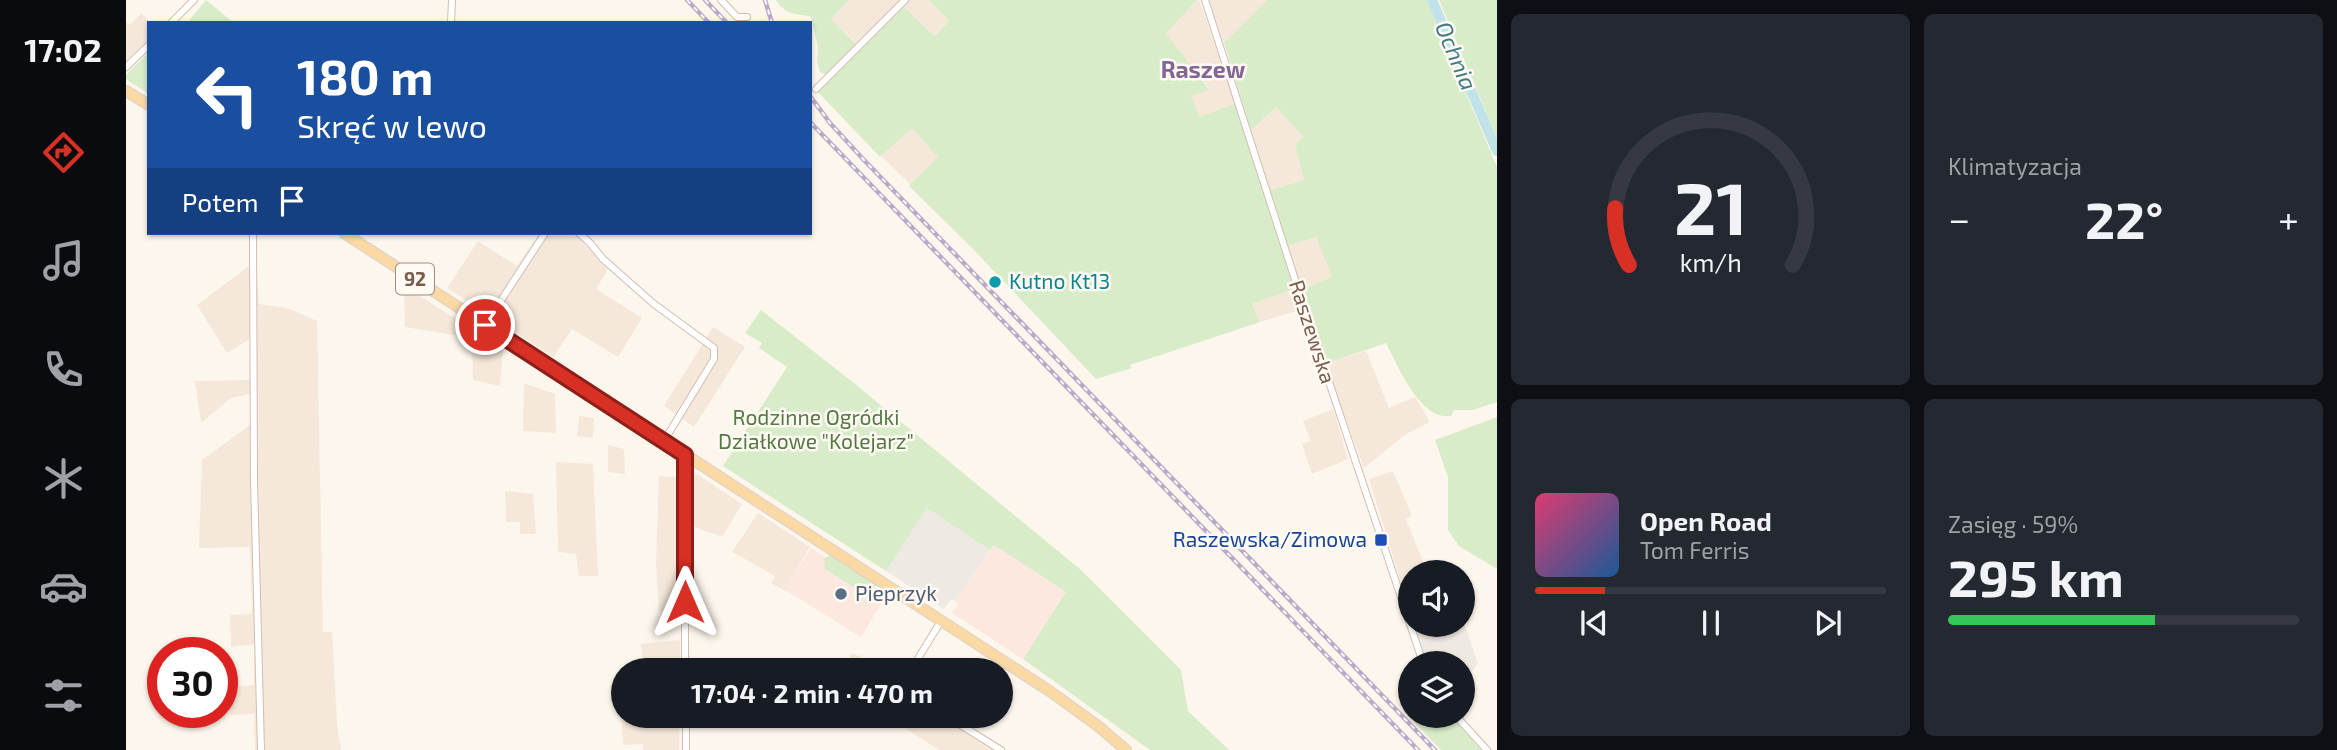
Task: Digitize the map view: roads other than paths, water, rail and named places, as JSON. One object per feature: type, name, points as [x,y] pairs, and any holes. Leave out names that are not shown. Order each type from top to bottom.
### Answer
[{"type":"main road","points":[[126,91],[147,105]]},
{"type":"main road","name":"92","points":[[347,235],[1080,712],[1126,750]]},
{"type":"street","points":[[173,21],[194,0]]},
{"type":"street","points":[[450,21],[453,0]]},
{"type":"street","points":[[721,0],[737,17],[747,17]]},
{"type":"street","points":[[816,89],[905,0]]},
{"type":"street","name":"Raszewska","points":[[1205,0],[1303,305],[1419,651]]},
{"type":"street","points":[[126,67],[147,47]]},
{"type":"street","points":[[253,235],[254,481],[261,750]]},
{"type":"street","points":[[485,325],[544,235]]},
{"type":"street","points":[[581,235],[603,260],[654,304],[715,348],[714,359],[664,441]]},
{"type":"street","points":[[685,455],[685,658]]},
{"type":"street","points":[[918,658],[941,621]]},
{"type":"street","points":[[685,728],[686,750]]},
{"type":"street","points":[[965,728],[1001,750]]},
{"type":"street","points":[[1467,728],[1487,750]]},
{"type":"waterway","name":"Ochnia","points":[[1432,0],[1497,151]]},
{"type":"railway","points":[[687,0],[707,21]]},
{"type":"railway","points":[[705,0],[725,21]]},
{"type":"railway","points":[[765,0],[771,21]]},
{"type":"railway","points":[[812,99],[863,159],[1435,750]]},
{"type":"railway","points":[[812,124],[1418,750]]},
{"type":"place","name":"Kutno Kt13","points":[[995,282]]},
{"type":"place","name":"Raszewska/Zimowa","points":[[1381,540]]},
{"type":"place","name":"Pieprzyk","points":[[841,594]]},
{"type":"district","name":"Raszew","points":[[1203,70]]},
{"type":"park label","name":"Rodzinne Ogródki Działkowe \"Kolejarz\"","points":[[816,430]]}]
